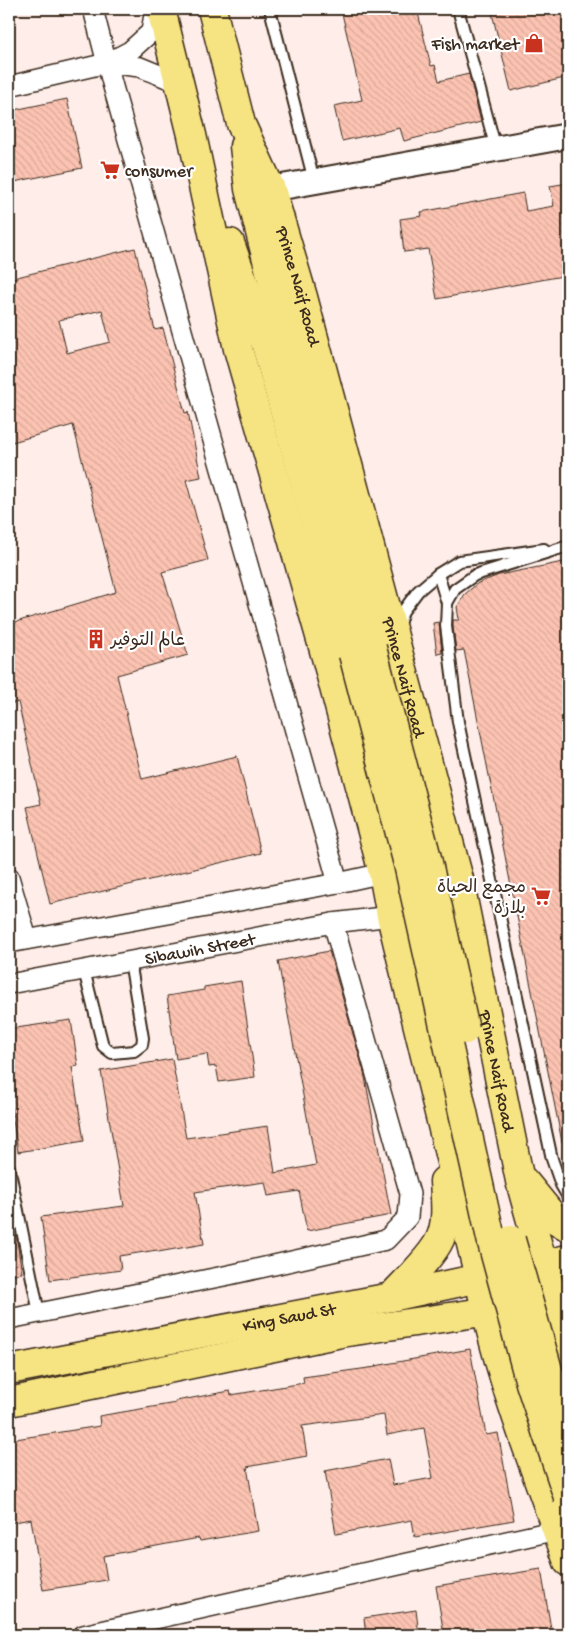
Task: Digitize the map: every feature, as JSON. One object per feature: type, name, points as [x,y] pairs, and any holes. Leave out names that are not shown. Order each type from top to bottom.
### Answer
[{"type":"main road","points":[[161,9],[192,135],[238,349],[327,660],[383,873],[391,916],[479,1277],[486,1313],[511,1401],[568,1562]]},
{"type":"main road","name":"Prince Naif Road","points":[[212,9],[241,124],[271,189],[303,297],[379,581],[373,646],[459,878],[518,1173],[556,1261],[568,1354]]},
{"type":"main road","points":[[241,124],[249,189],[289,347],[373,646],[427,858],[510,1237],[550,1377],[568,1430]]},
{"type":"main road","points":[[192,135],[373,646],[408,864],[492,1243],[530,1382],[568,1497]]},
{"type":"main road","points":[[391,1296],[422,1264],[440,1240],[445,1217],[443,1132]]},
{"type":"main road","points":[[518,1173],[556,1220],[568,1227]]},
{"type":"main road","name":"King Saud St","points":[[9,1370],[391,1296],[556,1261]]},
{"type":"main road","name":"King Saud St","points":[[9,1402],[341,1332],[486,1313],[560,1298]]},
{"type":"main road","points":[[341,1332],[462,1328],[475,1335],[511,1401]]},
{"type":"street","points":[[93,9],[338,883]]},
{"type":"street","points":[[9,86],[107,63],[130,51],[151,32],[155,9]]},
{"type":"street","points":[[107,63],[140,67],[179,83]]},
{"type":"street","points":[[271,189],[568,136]]},
{"type":"street","points":[[9,877],[18,941],[338,883],[383,873]]},
{"type":"street","name":"Sibawih Street","points":[[9,984],[333,923],[391,916]]},
{"type":"street","points":[[9,1319],[228,1275],[386,1240],[408,1217],[410,1194],[333,923]]},
{"type":"street","points":[[83,1635],[557,1530]]},
{"type":"lane","points":[[270,9],[314,181]]},
{"type":"lane","points":[[458,9],[497,150]]},
{"type":"lane","points":[[373,646],[418,591],[438,574],[459,561],[568,546]]},
{"type":"lane","points":[[447,603],[455,590],[474,575],[568,546]]},
{"type":"lane","points":[[438,574],[447,603],[446,626],[458,722],[552,1159],[561,1185],[568,1196]]},
{"type":"lane","points":[[84,970],[102,1046],[112,1053],[134,1051],[142,1045],[143,1038],[130,961]]},
{"type":"lane","points":[[9,1167],[39,1313]]},
{"type":"building","points":[[341,9],[417,9],[431,66],[435,65],[439,81],[469,74],[481,122],[404,141],[400,128],[342,141],[334,106],[362,100]]},
{"type":"building","name":"Fish market","points":[[491,9],[568,9],[568,77],[511,91]]},
{"type":"building","points":[[67,99],[82,168],[9,183],[9,111]]},
{"type":"building","points":[[568,183],[568,275],[437,299],[428,249],[404,252],[400,219],[422,216],[421,212],[523,193],[526,211],[554,206],[550,186]]},
{"type":"building","points":[[135,248],[155,330],[163,328],[185,413],[188,412],[201,477],[186,480],[208,560],[162,572],[188,655],[117,675],[142,779],[237,756],[261,853],[50,904],[27,807],[41,804],[18,702],[9,704],[9,624],[116,592],[73,425],[9,443],[9,279]],"holes":[[[102,310],[110,342],[67,353],[59,320]]]},
{"type":"building","name":"مجمع الحياة بلازة","points":[[568,561],[568,1142],[562,1142],[464,650],[456,651],[453,620],[459,620],[457,607],[465,594],[478,583],[499,575]]},
{"type":"building","points":[[439,622],[442,653],[437,654],[433,623]]},
{"type":"building","points":[[329,951],[364,1072],[391,1215],[307,1231],[299,1191],[268,1196],[265,1182],[195,1192],[204,1244],[119,1256],[121,1270],[50,1280],[41,1217],[124,1206],[101,1071],[172,1059],[186,1138],[268,1126],[275,1173],[316,1165],[278,961]]},
{"type":"building","points":[[241,981],[255,1077],[219,1082],[216,1066],[209,1067],[207,1054],[176,1059],[167,996]]},
{"type":"building","points":[[71,1020],[78,1066],[72,1067],[84,1141],[18,1152],[9,1094],[9,1083],[12,1082],[9,1059],[9,1029]]},
{"type":"building","points":[[16,1235],[22,1273],[9,1275],[9,1236]]},
{"type":"building","points":[[470,1349],[486,1435],[498,1433],[514,1520],[415,1537],[412,1520],[336,1534],[325,1471],[388,1459],[393,1485],[433,1478],[424,1428],[387,1435],[384,1415],[302,1426],[307,1456],[247,1467],[258,1531],[200,1541],[199,1538],[103,1556],[107,1580],[43,1590],[31,1519],[9,1523],[9,1440],[100,1426],[99,1416],[176,1403],[176,1401],[230,1391],[231,1395],[304,1383],[303,1377],[376,1367]]},
{"type":"building","points":[[541,1569],[552,1635],[444,1635],[436,1586]]},
{"type":"building","points":[[416,1610],[419,1635],[366,1635],[364,1618]]},
{"type":"place","name":"Fish market","points":[[534,43]]},
{"type":"place","name":"consumer","points":[[110,170]]},
{"type":"place","name":"عالم التوفير","points":[[96,639]]},
{"type":"place","name":"مجمع الحياة بلازة","points":[[541,896]]}]
